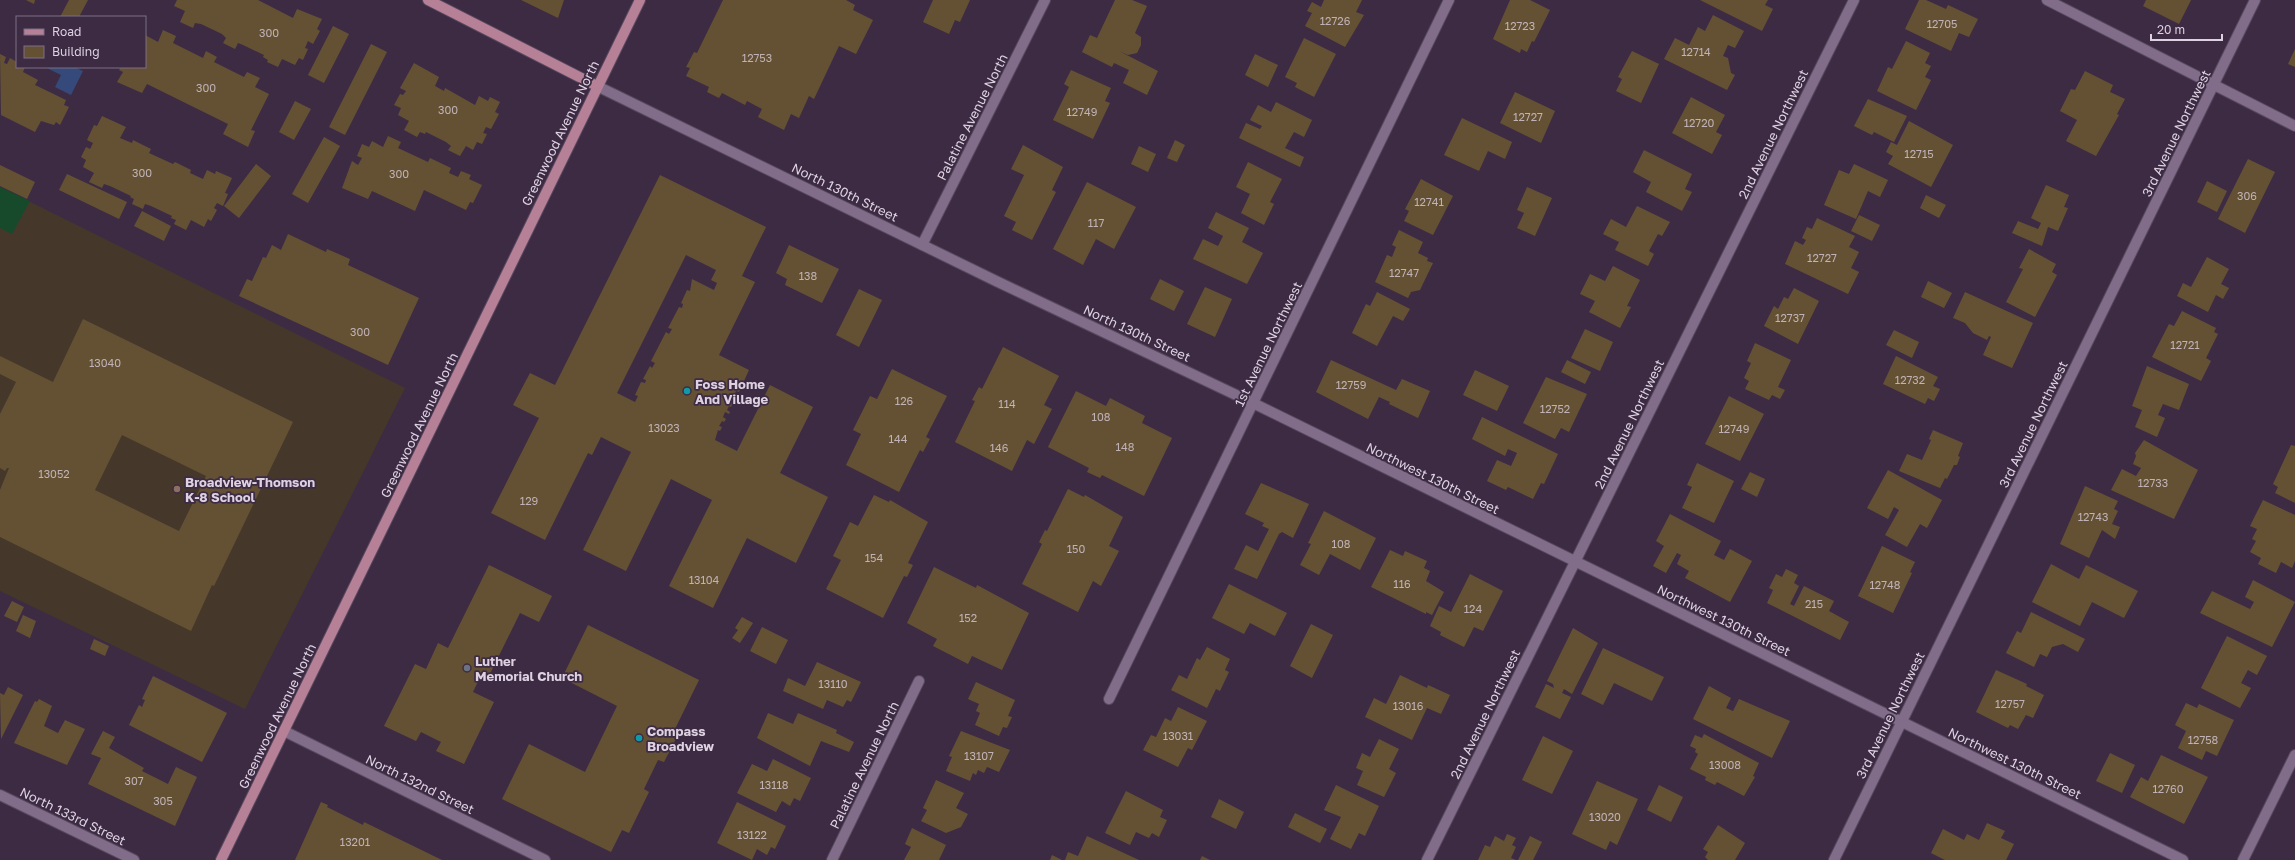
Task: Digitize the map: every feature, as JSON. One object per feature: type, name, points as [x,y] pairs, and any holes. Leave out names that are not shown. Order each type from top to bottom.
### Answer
[{"type":"main road","name":"North 130th Street","points":[[428,0],[597,86]]},
{"type":"main road","name":"Greenwood Avenue North","points":[[221,860],[640,0]]},
{"type":"street","name":"Palatine Avenue North","points":[[922,245],[1044,0]]},
{"type":"street","name":"1st Avenue Northwest","points":[[1109,699],[1449,0]]},
{"type":"street","name":"2nd Avenue Northwest","points":[[1427,860],[1854,0]]},
{"type":"street","points":[[2047,0],[2295,126]]},
{"type":"street","name":"3rd Avenue Northwest","points":[[1834,860],[2256,0]]},
{"type":"street","name":"North 130th Street","points":[[597,86],[922,245],[1253,403]]},
{"type":"street","name":"Northwest 130th Street","points":[[1253,403],[1575,563],[2183,860]]},
{"type":"street","name":"Palatine Avenue North","points":[[832,860],[919,682]]},
{"type":"street","name":"North 132nd Street","points":[[284,731],[546,860]]},
{"type":"street","points":[[2243,860],[2295,755]]},
{"type":"street","name":"North 133rd Street","points":[[0,795],[134,860]]},
{"type":"shaded area","name":"Broadview-Thomson K-8 School","points":[[0,187],[405,388],[245,709],[0,591]]},
{"type":"green space","points":[[0,187],[30,201],[12,234],[0,228]]},
{"type":"water","points":[[47,68],[76,68],[83,71],[71,95],[55,87],[61,75]]},
{"type":"building","points":[[26,0],[35,0],[34,4]]},
{"type":"building","points":[[69,0],[88,0],[80,16],[61,16]]},
{"type":"building","points":[[177,0],[258,0],[293,18],[297,9],[322,19],[317,29],[320,31],[313,44],[308,41],[305,48],[308,49],[303,60],[299,58],[295,65],[282,59],[278,67],[267,62],[268,60],[263,57],[264,55],[243,45],[238,43],[235,49],[223,43],[226,38],[222,34],[201,24],[195,23],[193,28],[180,22],[185,11],[174,6]]},
{"type":"building","points":[[521,0],[564,0],[558,18]]},
{"type":"building","points":[[723,0],[846,0],[855,5],[853,10],[873,20],[856,54],[839,46],[814,99],[809,96],[799,118],[791,114],[784,130],[758,117],[762,109],[747,101],[745,105],[722,93],[719,98],[707,92],[709,87],[686,76],[690,68],[686,67],[694,52],[697,53]]},
{"type":"building","points":[[933,0],[970,0],[960,22],[955,20],[949,34],[923,22]]},
{"type":"building","points":[[1115,0],[1132,0],[1147,6],[1135,33],[1141,37],[1141,45],[1137,53],[1128,55],[1119,51],[1158,71],[1147,95],[1123,83],[1129,70],[1114,63],[1112,67],[1082,52],[1090,35],[1097,38]]},
{"type":"building","points":[[1324,0],[1362,0],[1356,12],[1364,15],[1345,47],[1305,26],[1312,13],[1307,11],[1312,2],[1321,7]]},
{"type":"building","points":[[1510,0],[1530,0],[1550,10],[1534,42],[1532,41],[1527,52],[1521,49],[1520,53],[1493,39]]},
{"type":"building","points":[[1700,0],[1768,0],[1765,5],[1773,9],[1762,31]]},
{"type":"building","points":[[1919,0],[1926,0],[1946,9],[1948,5],[1978,19],[1969,37],[1959,33],[1951,51],[1905,29]]},
{"type":"building","points":[[2146,0],[2191,0],[2179,24],[2143,6]]},
{"type":"building","points":[[1713,15],[1744,31],[1735,48],[1728,45],[1723,56],[1728,58],[1731,73],[1735,75],[1727,90],[1664,59],[1675,38],[1689,45],[1698,27],[1705,31]]},
{"type":"building","points":[[333,26],[349,34],[324,83],[308,75]]},
{"type":"building","points":[[163,30],[176,36],[173,43],[203,58],[206,51],[217,57],[214,62],[244,77],[247,72],[260,78],[255,87],[269,94],[251,130],[255,131],[248,147],[223,134],[228,124],[147,84],[142,93],[117,82],[123,72],[119,70],[120,68],[146,68],[146,36],[158,42]]},
{"type":"building","points":[[1304,38],[1336,54],[1314,97],[1295,87],[1297,83],[1285,77]]},
{"type":"building","points":[[1906,41],[1930,53],[1925,63],[1931,66],[1925,77],[1931,80],[1916,110],[1877,91],[1888,67],[1892,69]]},
{"type":"building","points":[[371,44],[387,52],[345,135],[329,127]]},
{"type":"building","points":[[2295,49],[2295,67],[2288,64]]},
{"type":"building","points":[[1632,51],[1659,64],[1641,103],[1616,91],[1622,79],[1618,77]]},
{"type":"building","points":[[0,54],[6,57],[4,63],[7,64],[10,58],[16,61],[16,68],[25,68],[23,72],[38,80],[35,85],[66,100],[64,105],[69,107],[60,125],[56,122],[54,125],[41,121],[35,132],[1,115]]},
{"type":"building","points":[[1255,54],[1278,65],[1268,87],[1245,75]]},
{"type":"building","points":[[414,63],[439,77],[435,86],[444,91],[445,88],[475,105],[479,96],[488,101],[490,97],[500,102],[495,112],[499,114],[491,129],[486,127],[483,133],[487,134],[482,144],[477,142],[473,150],[466,146],[460,156],[448,150],[451,146],[446,142],[426,132],[425,134],[420,132],[417,137],[404,130],[409,121],[398,115],[401,108],[394,105],[400,94],[403,95],[406,91],[400,88]]},
{"type":"building","points":[[1071,70],[1111,88],[1105,101],[1110,103],[1093,139],[1053,120],[1069,87],[1064,84]]},
{"type":"building","points":[[2085,71],[2113,85],[2110,92],[2125,99],[2117,114],[2119,115],[2096,156],[2066,141],[2077,120],[2060,111],[2071,89],[2075,90]]},
{"type":"building","points":[[1515,92],[1555,111],[1541,143],[1500,123]]},
{"type":"building","points":[[1691,97],[1725,115],[1716,132],[1722,135],[1712,154],[1672,133]]},
{"type":"building","points":[[1868,99],[1907,116],[1894,142],[1874,132],[1872,135],[1854,126]]},
{"type":"building","points":[[295,101],[311,109],[294,140],[279,132]]},
{"type":"building","points":[[1276,102],[1312,120],[1304,137],[1294,132],[1285,148],[1304,157],[1300,167],[1239,138],[1246,123],[1260,129],[1262,126],[1250,120],[1258,105],[1271,112]]},
{"type":"building","points":[[102,116],[126,127],[120,138],[132,143],[133,140],[151,149],[149,153],[173,164],[175,162],[191,170],[190,173],[203,179],[207,170],[215,174],[216,171],[232,178],[225,193],[228,194],[223,206],[217,203],[214,208],[217,210],[211,221],[208,219],[204,227],[191,220],[186,230],[174,224],[176,220],[171,218],[172,216],[145,204],[143,209],[132,204],[134,199],[130,197],[131,196],[104,184],[102,188],[89,182],[94,173],[83,167],[86,160],[81,157],[86,147],[90,149],[93,143],[87,140],[94,125],[97,126]]},
{"type":"building","points":[[1462,118],[1512,142],[1505,159],[1488,151],[1479,171],[1444,155]]},
{"type":"building","points":[[1909,121],[1953,145],[1931,187],[1888,164],[1893,156],[1886,152],[1891,142],[1897,145]]},
{"type":"building","points":[[388,136],[401,142],[398,148],[428,162],[430,158],[451,168],[449,173],[458,177],[461,171],[471,175],[469,179],[482,185],[473,203],[470,202],[466,210],[424,190],[415,211],[372,191],[368,199],[342,188],[352,161],[358,165],[362,158],[357,156],[362,144],[369,147],[372,141],[383,147]]},
{"type":"building","points":[[324,137],[340,146],[308,203],[292,194]]},
{"type":"building","points":[[1175,140],[1185,145],[1177,162],[1167,158]]},
{"type":"building","points":[[1023,145],[1063,167],[1052,190],[1056,192],[1032,240],[1012,230],[1016,222],[1004,216],[1024,175],[1011,169]]},
{"type":"building","points":[[1139,146],[1156,154],[1148,172],[1131,164]]},
{"type":"building","points":[[1644,150],[1692,174],[1685,189],[1692,192],[1682,211],[1646,192],[1651,182],[1633,172]]},
{"type":"building","points":[[2248,159],[2275,172],[2245,233],[2218,219]]},
{"type":"building","points":[[1248,162],[1282,179],[1270,202],[1274,204],[1264,225],[1241,213],[1250,194],[1236,187]]},
{"type":"building","points":[[256,164],[271,176],[239,218],[224,206]]},
{"type":"building","points":[[1854,164],[1888,180],[1880,197],[1868,191],[1856,219],[1824,205],[1839,170],[1849,174]]},
{"type":"building","points":[[0,165],[35,182],[27,199],[0,186]]},
{"type":"building","points":[[67,174],[127,202],[119,219],[59,190]]},
{"type":"building","name":"Foss Home And Village","points":[[660,175],[766,227],[742,276],[755,282],[719,355],[749,370],[739,392],[736,391],[734,396],[736,397],[731,407],[729,406],[727,410],[730,412],[729,414],[725,412],[723,417],[726,419],[724,422],[722,421],[719,426],[722,427],[720,431],[718,430],[715,440],[737,451],[770,385],[813,407],[780,473],[828,497],[796,563],[747,538],[713,608],[669,586],[712,500],[671,479],[626,571],[583,550],[631,452],[601,437],[592,455],[588,453],[545,540],[491,513],[539,418],[513,405],[530,373],[555,385]],"holes":[[[686,255],[716,270],[711,280],[717,283],[714,290],[692,279],[690,291],[687,290],[681,303],[683,304],[682,308],[679,307],[668,328],[672,329],[669,334],[666,332],[651,361],[655,363],[652,368],[650,366],[643,379],[646,380],[645,383],[641,382],[635,395],[638,396],[635,402],[617,393]]]},
{"type":"building","points":[[1421,179],[1453,196],[1433,235],[1404,221],[1409,211],[1405,209]]},
{"type":"building","points":[[2207,181],[2227,191],[2217,212],[2197,202]]},
{"type":"building","points":[[1087,182],[1136,207],[1114,249],[1096,239],[1083,265],[1053,249]]},
{"type":"building","points":[[2046,185],[2069,195],[2064,207],[2068,208],[2058,231],[2048,227],[2042,246],[2012,233],[2018,221],[2038,229],[2041,223],[2031,218]]},
{"type":"building","points":[[1527,187],[1552,198],[1535,236],[1517,228],[1524,213],[1529,215],[1517,210]]},
{"type":"building","points":[[1926,195],[1946,205],[1939,218],[1920,208]]},
{"type":"building","points":[[1637,206],[1670,222],[1662,236],[1658,234],[1649,251],[1654,254],[1648,266],[1615,250],[1619,242],[1603,234],[1611,219],[1626,227]]},
{"type":"building","points":[[142,211],[171,226],[164,241],[134,226]]},
{"type":"building","points":[[1216,212],[1249,228],[1242,242],[1263,253],[1247,284],[1193,259],[1203,239],[1218,246],[1223,236],[1208,228]]},
{"type":"building","points":[[1859,215],[1880,225],[1872,241],[1851,231]]},
{"type":"building","points":[[1817,218],[1855,236],[1849,247],[1859,252],[1851,268],[1859,272],[1848,294],[1785,264],[1795,241],[1803,245],[1806,240],[1802,238],[1807,227],[1812,229]]},
{"type":"building","points":[[1399,230],[1423,242],[1418,253],[1428,258],[1427,261],[1433,263],[1420,290],[1411,292],[1408,298],[1375,282],[1387,255],[1392,257],[1396,247],[1392,245]]},
{"type":"building","points":[[288,234],[326,252],[327,249],[350,259],[348,265],[419,298],[388,365],[239,296],[247,279],[252,281],[263,257],[266,258],[272,245],[281,250]]},
{"type":"building","points":[[789,245],[839,269],[822,303],[785,285],[787,279],[776,273]]},
{"type":"building","points":[[2029,249],[2056,264],[2052,272],[2057,275],[2035,317],[2006,302],[2023,269],[2019,268]]},
{"type":"building","points":[[2207,257],[2229,269],[2221,284],[2229,288],[2223,299],[2216,295],[2208,312],[2177,296],[2183,283],[2191,287]]},
{"type":"building","points":[[1613,266],[1640,280],[1627,306],[1631,307],[1620,328],[1589,312],[1595,301],[1580,294],[1590,274],[1605,281]]},
{"type":"building","points":[[1160,279],[1184,291],[1174,311],[1150,299]]},
{"type":"building","points":[[1928,281],[1952,293],[1944,308],[1921,297]]},
{"type":"building","points":[[1205,287],[1232,299],[1215,337],[1187,324]]},
{"type":"building","points":[[1794,288],[1819,301],[1798,344],[1764,326],[1774,306],[1778,309],[1784,297],[1788,299]]},
{"type":"building","points":[[859,289],[882,300],[859,347],[836,335]]},
{"type":"building","points":[[1377,292],[1410,309],[1403,321],[1393,316],[1377,346],[1352,333],[1366,304],[1370,306]]},
{"type":"building","points":[[1965,292],[2033,323],[2012,368],[1983,355],[1991,337],[1989,336],[1987,340],[1973,333],[1965,323],[1953,318]]},
{"type":"building","points":[[2182,311],[2216,328],[2214,332],[2218,334],[2206,358],[2211,361],[2201,381],[2152,357],[2169,324],[2174,326]]},
{"type":"building","points":[[83,319],[293,422],[214,586],[212,585],[191,631],[0,537],[0,490],[9,468],[5,471],[0,468],[0,414],[16,382],[0,374],[0,356],[53,382]],"holes":[[[122,435],[206,476],[179,531],[95,490]]]},
{"type":"building","points":[[1585,329],[1613,342],[1600,371],[1571,358]]},
{"type":"building","points":[[1894,330],[1919,342],[1912,358],[1886,345]]},
{"type":"building","points":[[1755,343],[1791,360],[1778,387],[1785,390],[1780,399],[1772,395],[1769,400],[1745,389],[1749,381],[1744,378],[1751,363],[1747,361]]},
{"type":"building","points":[[1003,347],[1059,376],[1044,405],[1052,409],[1034,444],[1027,440],[1012,471],[955,442],[975,401],[972,400],[979,387],[982,389]]},
{"type":"building","points":[[1896,356],[1938,377],[1933,386],[1940,389],[1934,401],[1928,398],[1925,404],[1883,384]]},
{"type":"building","points":[[1331,360],[1396,390],[1402,379],[1430,391],[1418,418],[1389,404],[1390,402],[1379,397],[1368,419],[1316,392]]},
{"type":"building","points":[[1567,360],[1591,372],[1585,384],[1561,372]]},
{"type":"building","points":[[2147,366],[2189,384],[2179,410],[2163,404],[2158,415],[2165,418],[2157,437],[2135,427],[2142,410],[2132,406]]},
{"type":"building","points":[[892,369],[947,396],[926,437],[930,439],[923,452],[920,450],[899,492],[846,465],[861,434],[853,430],[870,396],[877,399]]},
{"type":"building","points":[[1475,370],[1509,386],[1497,411],[1463,395]]},
{"type":"building","points":[[1546,377],[1587,394],[1569,432],[1561,428],[1555,439],[1523,423]]},
{"type":"building","points":[[1076,391],[1106,406],[1110,398],[1145,416],[1142,423],[1172,438],[1144,496],[1102,475],[1100,478],[1087,472],[1089,468],[1048,447]]},
{"type":"building","points":[[1729,396],[1764,414],[1740,461],[1705,444]]},
{"type":"building","points":[[1482,417],[1558,454],[1544,484],[1541,483],[1533,499],[1508,487],[1506,490],[1487,481],[1497,460],[1511,466],[1517,453],[1508,449],[1505,456],[1472,439]]},
{"type":"building","points":[[1933,430],[1963,443],[1958,456],[1960,457],[1957,465],[1954,465],[1947,479],[1945,478],[1940,488],[1899,471],[1907,454],[1922,460],[1931,440],[1929,439]]},
{"type":"building","points":[[2144,440],[2198,470],[2174,519],[2111,490],[2122,469],[2136,476],[2141,468],[2133,464],[2136,456],[2135,453]]},
{"type":"building","points":[[2291,445],[2295,446],[2295,503],[2275,493],[2278,487],[2273,484]]},
{"type":"building","points":[[1697,463],[1734,481],[1714,523],[1682,508],[1692,487],[1687,485]]},
{"type":"building","points":[[1888,470],[1942,500],[1927,528],[1920,524],[1907,547],[1885,535],[1899,510],[1894,507],[1888,519],[1867,508]]},
{"type":"building","points":[[1750,472],[1765,479],[1757,497],[1741,489]]},
{"type":"building","points":[[1261,483],[1309,504],[1293,538],[1282,532],[1279,534],[1257,579],[1234,569],[1246,545],[1258,551],[1269,529],[1262,526],[1264,523],[1245,514]]},
{"type":"building","points":[[2085,486],[2118,501],[2114,509],[2118,511],[2112,524],[2120,527],[2115,539],[2102,530],[2089,558],[2060,544]]},
{"type":"building","points":[[1068,489],[1084,497],[1085,495],[1123,517],[1109,546],[1119,551],[1101,586],[1093,581],[1078,612],[1022,584],[1042,544],[1039,542],[1045,530],[1047,531]]},
{"type":"building","points":[[874,495],[889,502],[890,500],[928,522],[908,563],[913,565],[907,577],[904,576],[883,618],[826,589],[841,560],[833,556],[850,522],[858,526]]},
{"type":"building","points":[[2263,500],[2295,515],[2295,561],[2292,568],[2281,562],[2276,573],[2258,564],[2261,558],[2250,552],[2256,541],[2252,539],[2257,529],[2250,526]]},
{"type":"building","points":[[1324,511],[1376,538],[1360,570],[1330,554],[1319,575],[1300,565],[1311,544],[1308,543]]},
{"type":"building","points":[[1670,514],[1721,541],[1714,555],[1724,560],[1730,549],[1752,561],[1730,602],[1685,578],[1689,571],[1677,564],[1681,555],[1677,553],[1666,573],[1653,566],[1664,546],[1656,541]]},
{"type":"building","points":[[1882,546],[1915,562],[1910,572],[1912,573],[1893,613],[1858,596]]},
{"type":"building","points":[[1390,550],[1403,556],[1405,551],[1427,561],[1424,568],[1430,571],[1426,581],[1444,592],[1432,615],[1426,612],[1426,614],[1371,587]]},
{"type":"building","points":[[2051,564],[2079,579],[2086,565],[2138,591],[2124,618],[2092,602],[2080,626],[2032,602]]},
{"type":"building","points":[[489,565],[552,596],[539,622],[520,613],[489,676],[482,673],[473,692],[494,702],[464,764],[436,751],[441,742],[421,732],[416,741],[384,726],[415,664],[426,669],[438,643],[448,648]]},
{"type":"building","points":[[934,567],[976,588],[977,585],[1029,613],[1002,670],[972,656],[968,664],[933,646],[937,639],[907,623]]},
{"type":"building","points":[[1786,569],[1798,575],[1794,583],[1799,586],[1790,604],[1794,606],[1804,586],[1834,601],[1829,611],[1849,622],[1840,640],[1767,603],[1773,590],[1769,588],[1776,574],[1782,577]]},
{"type":"building","points":[[1470,574],[1503,591],[1483,631],[1474,627],[1464,647],[1440,635],[1441,632],[1430,626],[1439,606],[1451,612]]},
{"type":"building","points":[[2253,580],[2295,602],[2272,647],[2200,613],[2212,591],[2250,609],[2254,602],[2245,597]]},
{"type":"building","points":[[1229,584],[1287,613],[1275,636],[1250,623],[1244,634],[1212,618]]},
{"type":"building","points":[[12,601],[24,607],[17,622],[4,616]]},
{"type":"building","points":[[2031,612],[2085,639],[2078,652],[2063,644],[2052,647],[2047,657],[2040,654],[2034,667],[2006,653],[2017,631],[2021,633]]},
{"type":"building","points":[[23,615],[36,621],[30,638],[16,631]]},
{"type":"building","points":[[742,617],[753,623],[740,643],[732,638],[738,630],[735,628]]},
{"type":"building","points":[[1311,624],[1333,635],[1312,678],[1290,666]]},
{"type":"building","name":"Compass Broadview","points":[[588,625],[699,680],[675,729],[680,731],[664,762],[658,760],[644,789],[649,792],[629,833],[622,830],[611,852],[502,799],[529,744],[585,772],[617,706],[562,678]]},
{"type":"building","points":[[762,627],[788,640],[776,664],[750,651]]},
{"type":"building","points":[[1573,628],[1598,643],[1572,694],[1564,689],[1562,693],[1571,697],[1560,719],[1535,707],[1546,684],[1554,688],[1553,684],[1547,681]]},
{"type":"building","points":[[2227,636],[2267,656],[2257,675],[2248,670],[2241,683],[2251,688],[2240,708],[2201,688]]},
{"type":"building","points":[[94,639],[109,646],[105,656],[90,649]]},
{"type":"building","points":[[1207,647],[1230,659],[1225,670],[1229,672],[1220,691],[1216,689],[1207,708],[1171,690],[1179,675],[1187,679],[1197,658],[1200,660]]},
{"type":"building","points":[[1603,648],[1664,677],[1652,701],[1614,683],[1603,705],[1581,694]]},
{"type":"building","points":[[817,662],[861,682],[851,702],[847,700],[843,707],[827,700],[823,709],[783,691],[788,678],[805,686]]},
{"type":"building","points":[[1996,670],[2027,684],[2026,686],[2044,695],[2033,718],[2026,715],[2018,729],[2010,725],[2008,728],[1976,712]]},
{"type":"building","points":[[1400,675],[1427,688],[1428,685],[1450,695],[1441,714],[1427,708],[1412,740],[1365,717],[1374,698],[1386,704]]},
{"type":"building","points":[[153,676],[227,713],[202,762],[129,725],[139,705],[142,707],[145,700],[142,699]]},
{"type":"building","points":[[976,682],[1015,700],[1008,716],[1012,717],[1007,728],[1003,727],[999,736],[975,725],[980,713],[976,711],[979,704],[968,699]]},
{"type":"building","points":[[1709,686],[1731,698],[1726,708],[1733,711],[1739,699],[1790,721],[1772,758],[1693,719]]},
{"type":"building","points":[[8,687],[23,695],[1,739],[0,693],[4,695]]},
{"type":"building","points":[[39,699],[52,706],[44,726],[58,733],[65,720],[85,729],[67,765],[14,743],[35,701],[37,702]]},
{"type":"building","points":[[2186,703],[2197,708],[2199,704],[2234,720],[2217,756],[2206,751],[2202,760],[2178,748],[2186,731],[2175,725]]},
{"type":"building","points":[[1178,707],[1207,721],[1192,750],[1188,748],[1178,767],[1143,750],[1151,735],[1156,737],[1165,718],[1171,721]]},
{"type":"building","points":[[768,713],[793,724],[798,713],[837,730],[836,733],[854,742],[849,752],[821,741],[810,766],[757,738]]},
{"type":"building","points":[[103,731],[115,737],[109,748],[144,768],[142,771],[168,784],[176,767],[197,777],[175,826],[88,784],[101,758],[91,754]]},
{"type":"building","points":[[961,731],[1010,750],[999,772],[987,767],[984,773],[978,770],[976,775],[973,773],[970,781],[946,771],[952,757],[949,756]]},
{"type":"building","points":[[1704,734],[1759,763],[1753,776],[1755,777],[1744,796],[1717,782],[1715,785],[1705,780],[1706,777],[1690,769],[1698,754],[1695,752],[1696,749],[1690,746],[1695,735],[1702,738]]},
{"type":"building","points":[[1543,736],[1573,751],[1552,794],[1522,780]]},
{"type":"building","points":[[1379,739],[1399,749],[1389,769],[1396,773],[1384,797],[1357,785],[1363,771],[1356,768],[1362,753],[1370,757]]},
{"type":"building","points":[[2110,753],[2135,765],[2122,793],[2096,781]]},
{"type":"building","points":[[2161,755],[2208,777],[2184,824],[2130,797],[2141,777],[2148,781]]},
{"type":"building","points":[[773,759],[811,778],[800,801],[794,798],[790,806],[782,801],[776,812],[737,793],[752,764],[767,771]]},
{"type":"building","points":[[936,780],[964,793],[956,808],[968,814],[961,827],[946,833],[921,821],[927,810],[923,808]]},
{"type":"building","points":[[1597,781],[1638,799],[1617,845],[1610,841],[1606,850],[1572,834]]},
{"type":"building","points":[[1336,785],[1379,806],[1365,836],[1359,833],[1351,849],[1330,839],[1341,817],[1324,810]]},
{"type":"building","points":[[1659,785],[1683,797],[1671,822],[1647,810]]},
{"type":"building","points":[[1126,791],[1163,810],[1160,817],[1167,820],[1159,837],[1152,833],[1149,838],[1136,832],[1130,845],[1105,833]]},
{"type":"building","points":[[1219,799],[1244,812],[1236,829],[1211,817]]},
{"type":"building","points":[[321,802],[328,805],[327,807],[363,825],[364,822],[442,860],[295,860]]},
{"type":"building","points":[[737,802],[786,826],[775,849],[771,847],[767,855],[757,849],[752,860],[717,843]]},
{"type":"building","points":[[1295,813],[1327,829],[1320,843],[1288,827]]},
{"type":"building","points":[[1987,823],[2005,831],[2001,838],[2014,844],[2006,860],[1945,860],[1931,853],[1943,829],[1964,840],[1967,834],[1979,840]]},
{"type":"building","points":[[1718,825],[1745,843],[1735,860],[1708,860],[1705,857],[1708,852],[1703,849]]},
{"type":"building","points":[[912,828],[946,845],[939,860],[904,860],[911,847],[905,844]]},
{"type":"building","points":[[1507,834],[1516,838],[1512,845],[1516,847],[1511,858],[1516,860],[1478,860],[1485,845],[1490,847],[1495,836],[1504,841]]},
{"type":"building","points":[[1087,836],[1139,860],[1065,860],[1068,852],[1078,856]]},
{"type":"building","points":[[1530,836],[1542,842],[1533,860],[1518,860]]},
{"type":"building","points":[[1052,855],[1062,860],[1050,860]]},
{"type":"building","points":[[1202,856],[1210,860],[1200,860]]},
{"type":"place","name":"Foss Home And Village","points":[[687,391]]},
{"type":"place","name":"Broadview-Thomson K-8 School","points":[[177,489]]},
{"type":"place","name":"Luther Memorial Church","points":[[467,668]]},
{"type":"place","name":"Compass Broadview","points":[[639,738]]}]
